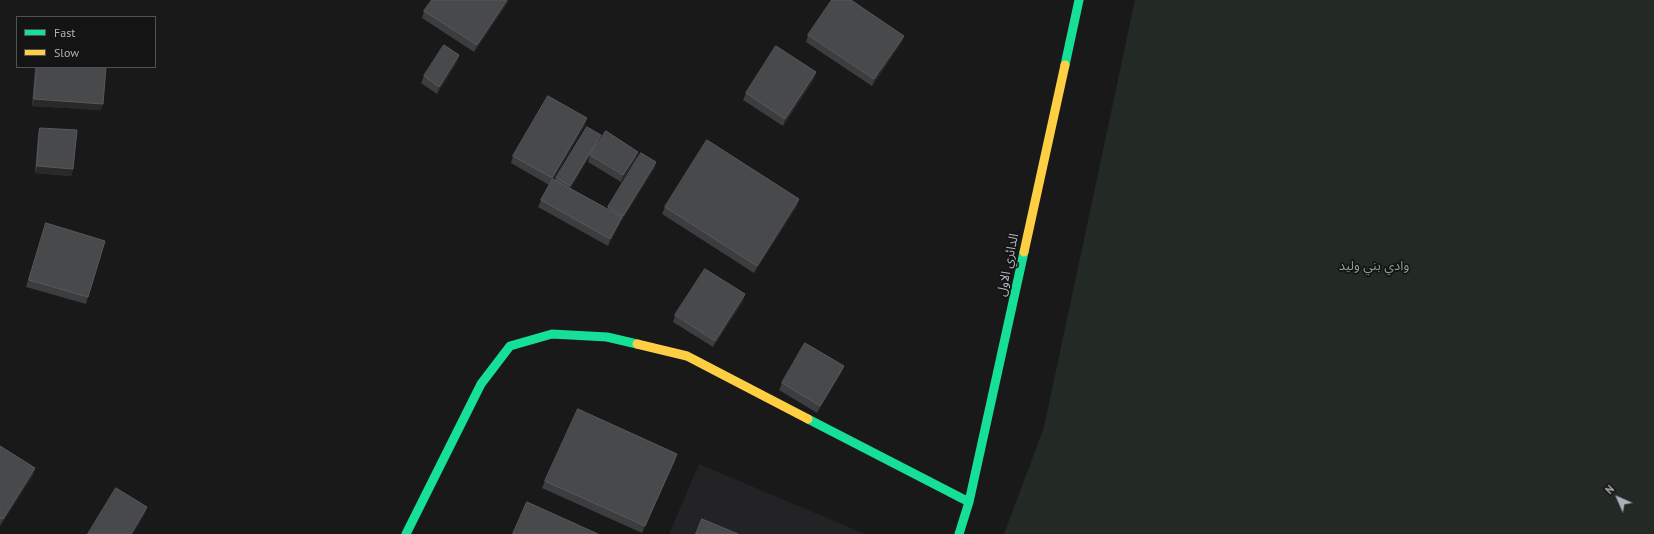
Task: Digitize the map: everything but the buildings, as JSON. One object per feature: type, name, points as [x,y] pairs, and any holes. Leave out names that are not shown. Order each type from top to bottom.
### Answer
[{"type":"street","name":"الدائري الاول","points":[[959,534],[969,502],[1079,0]]},
{"type":"street","points":[[406,534],[481,384],[510,346],[552,334],[607,337],[687,356],[969,502]]},
{"type":"shaded area","points":[[699,464],[865,534],[669,534]]},
{"type":"green space","name":"وادي بني وليد","points":[[1135,0],[1654,0],[1654,534],[1004,534],[1044,427]]},
{"type":"traffic: fast","points":[[1065,65],[1079,0]]},
{"type":"traffic: fast","points":[[959,534],[969,502],[1024,252]]},
{"type":"traffic: fast","points":[[406,534],[481,384],[510,346],[552,334],[607,337],[637,344]]},
{"type":"traffic: fast","points":[[808,419],[969,502]]},
{"type":"traffic: slow","points":[[1024,252],[1065,65]]},
{"type":"traffic: slow","points":[[637,344],[687,356],[808,419]]}]
